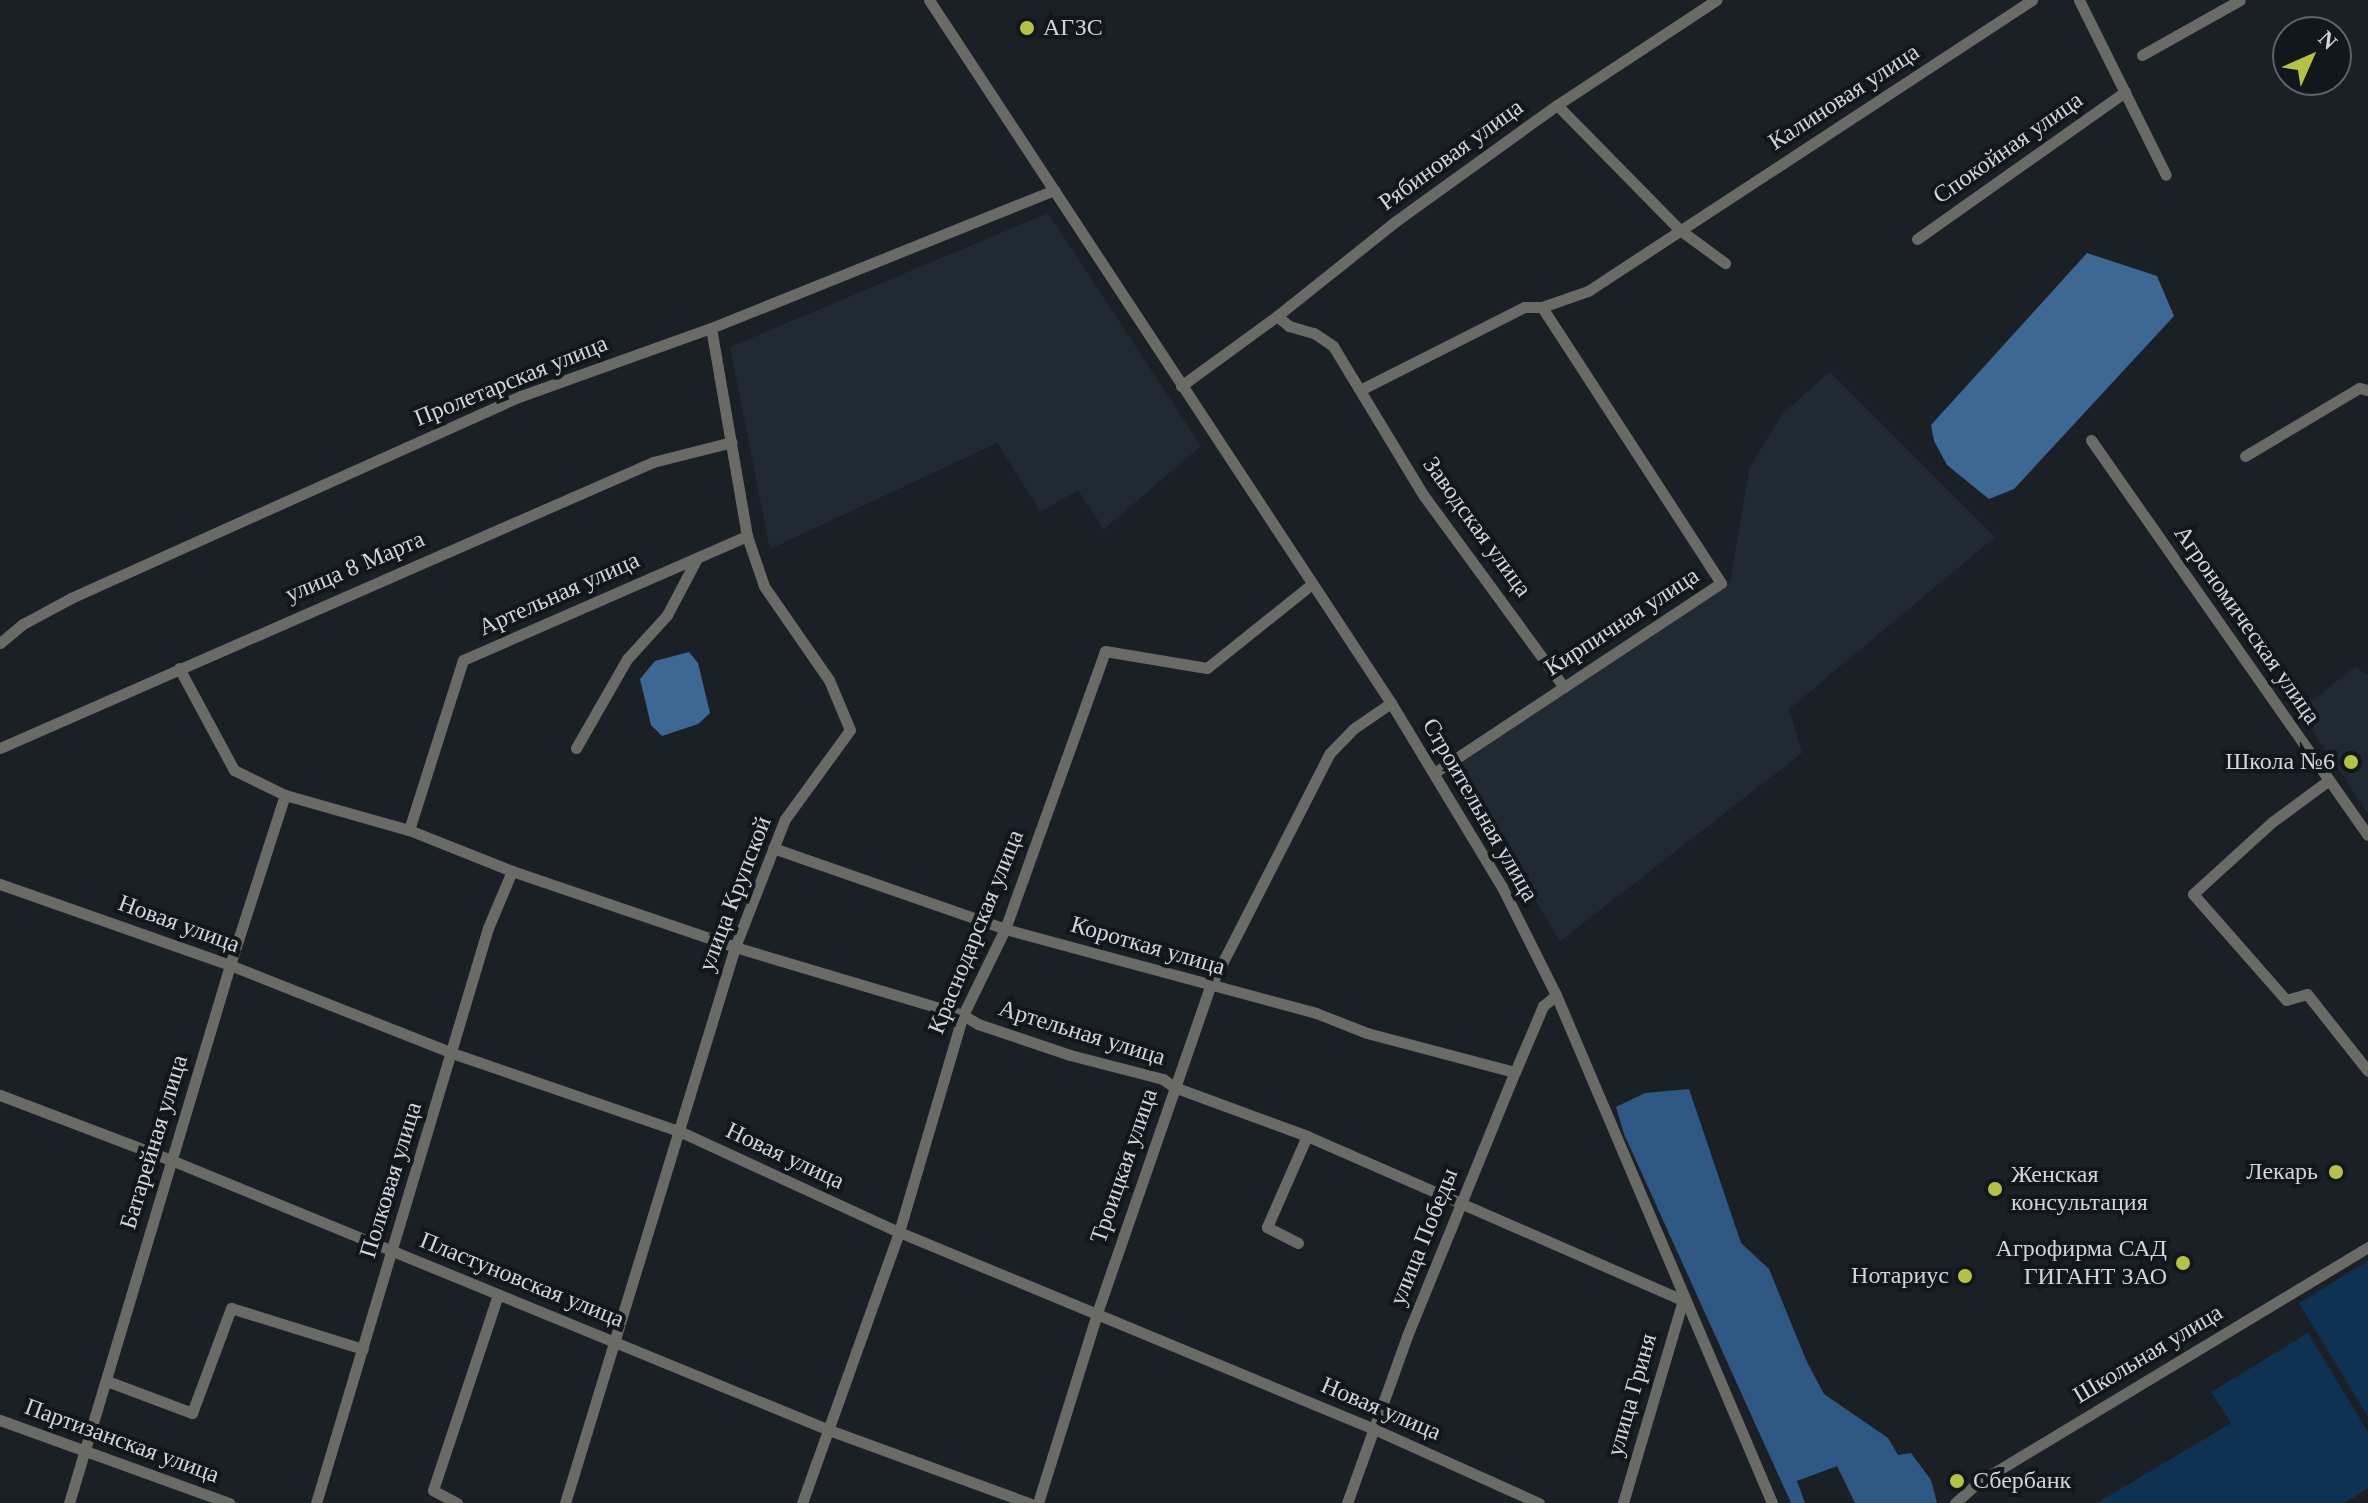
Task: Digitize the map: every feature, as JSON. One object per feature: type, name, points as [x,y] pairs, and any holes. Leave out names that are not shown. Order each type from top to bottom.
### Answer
[{"type":"street","name":"Строительная улица","points":[[929,0],[1391,703],[1502,887],[1556,995],[1683,1300],[1772,1503]]},
{"type":"street","name":"Рябиновая улица","points":[[1181,386],[1277,316],[1396,221],[1557,105],[1716,0]]},
{"type":"street","name":"Калиновая улица","points":[[1362,389],[1524,307],[1542,307],[1588,291],[2032,0]]},
{"type":"street","points":[[2079,0],[2166,175]]},
{"type":"street","points":[[2142,55],[2240,0]]},
{"type":"street","name":"Спокойная улица","points":[[1917,239],[2125,92]]},
{"type":"street","points":[[1557,105],[1680,230],[1725,263]]},
{"type":"street","name":"Пролетарская улица","points":[[0,643],[23,624],[71,598],[521,396],[711,328],[1054,190]]},
{"type":"street","name":"Кирпичная улица","points":[[1434,773],[1721,583],[1542,307]]},
{"type":"street","name":"Заводская улица","points":[[1277,316],[1289,326],[1314,333],[1333,346],[1362,389],[1424,496],[1564,687]]},
{"type":"street","name":"улица Крупской","points":[[565,1503],[735,947],[773,848],[802,793],[850,730],[829,680],[764,586],[747,536],[711,328]]},
{"type":"street","points":[[2245,456],[2359,388],[2368,390]]},
{"type":"street","name":"Агрономическая улица","points":[[2091,440],[2368,835]]},
{"type":"street","name":"улица 8 Марта","points":[[0,748],[653,462],[732,442]]},
{"type":"street","name":"Артельная улица","points":[[409,830],[463,660],[747,536]]},
{"type":"street","points":[[576,748],[627,659],[667,615],[697,558]]},
{"type":"street","name":"Краснодарская улица","points":[[802,1503],[899,1232],[963,1015],[1005,929],[1105,651],[1207,668],[1312,584]]},
{"type":"street","name":"Артельная улица","points":[[179,668],[234,770],[285,795],[409,830],[512,871],[735,947],[963,1015],[978,1024],[1070,1055],[1163,1079],[1174,1087],[1307,1136],[1683,1300]]},
{"type":"street","name":"Троицкая улица","points":[[1038,1503],[1097,1313],[1210,987],[1330,753],[1353,729],[1391,703]]},
{"type":"street","points":[[2329,780],[2272,822],[2193,894],[2286,1000],[2307,994],[2368,1071]]},
{"type":"street","name":"Батарейная улица","points":[[69,1503],[230,965],[285,795]]},
{"type":"street","name":"Короткая улица","points":[[773,848],[1005,929],[1210,987],[1316,1013],[1367,1033],[1515,1072]]},
{"type":"street","name":"Полковая улица","points":[[316,1503],[488,928],[512,871]]},
{"type":"street","name":"Новая улица","points":[[0,884],[230,965],[452,1053],[679,1131],[899,1232],[1374,1429],[1539,1503]]},
{"type":"street","name":"улица Победы","points":[[1347,1503],[1407,1336],[1515,1072],[1543,1006],[1556,995]]},
{"type":"street","name":"Пластуновская улица","points":[[0,1095],[171,1160],[829,1430],[1029,1503]]},
{"type":"street","points":[[1298,1243],[1267,1227],[1307,1136]]},
{"type":"street","name":"Школьная улица","points":[[1955,1503],[1968,1498],[2368,1247]]},
{"type":"street","points":[[457,1503],[433,1490],[498,1295]]},
{"type":"street","name":"улица Гриня","points":[[1623,1503],[1683,1300]]},
{"type":"street","points":[[107,1381],[192,1413],[231,1308],[363,1349]]},
{"type":"street","name":"Партизанская улица","points":[[0,1420],[229,1503]]},
{"type":"shaded area","points":[[1048,213],[1201,446],[1104,529],[1078,490],[1041,512],[997,443],[770,549],[730,347]]},
{"type":"shaded area","points":[[2087,253],[2157,276],[2174,316],[2014,489],[1989,499],[1947,465],[1934,441],[1931,425]]},
{"type":"shaded area","points":[[1830,372],[1995,537],[1789,709],[1802,753],[1560,941],[1453,765],[1730,582],[1750,467],[1783,413]]},
{"type":"shaded area","points":[[689,652],[698,663],[710,713],[698,724],[662,736],[651,725],[640,679],[655,661]]},
{"type":"shaded area","name":"Школа №6","points":[[2355,667],[2368,675],[2368,813],[2299,711]]},
{"type":"shaded area","points":[[1689,1089],[1741,1243],[1769,1269],[1807,1362],[1824,1394],[1888,1438],[1898,1455],[1911,1453],[1931,1480],[1937,1503],[1855,1503],[1837,1466],[1797,1481],[1805,1503],[1791,1503],[1624,1134],[1616,1107],[1645,1093]]},
{"type":"shaded area","points":[[2368,1261],[2368,1417],[2299,1303]]},
{"type":"shaded area","points":[[2308,1333],[2368,1432],[2368,1488],[2344,1503],[2097,1503],[2231,1423],[2211,1392]]},
{"type":"place","name":"АГЗС","points":[[1027,28]]},
{"type":"place","name":"Школа №6","points":[[2351,762]]},
{"type":"place","name":"Лекарь","points":[[2336,1172]]},
{"type":"place","name":"Женская консультация","points":[[1995,1189]]},
{"type":"place","name":"Агрофирма САД ГИГАНТ ЗАО","points":[[2183,1263]]},
{"type":"place","name":"Нотариус","points":[[1965,1276]]},
{"type":"place","name":"Сбербанк","points":[[1957,1481]]}]
